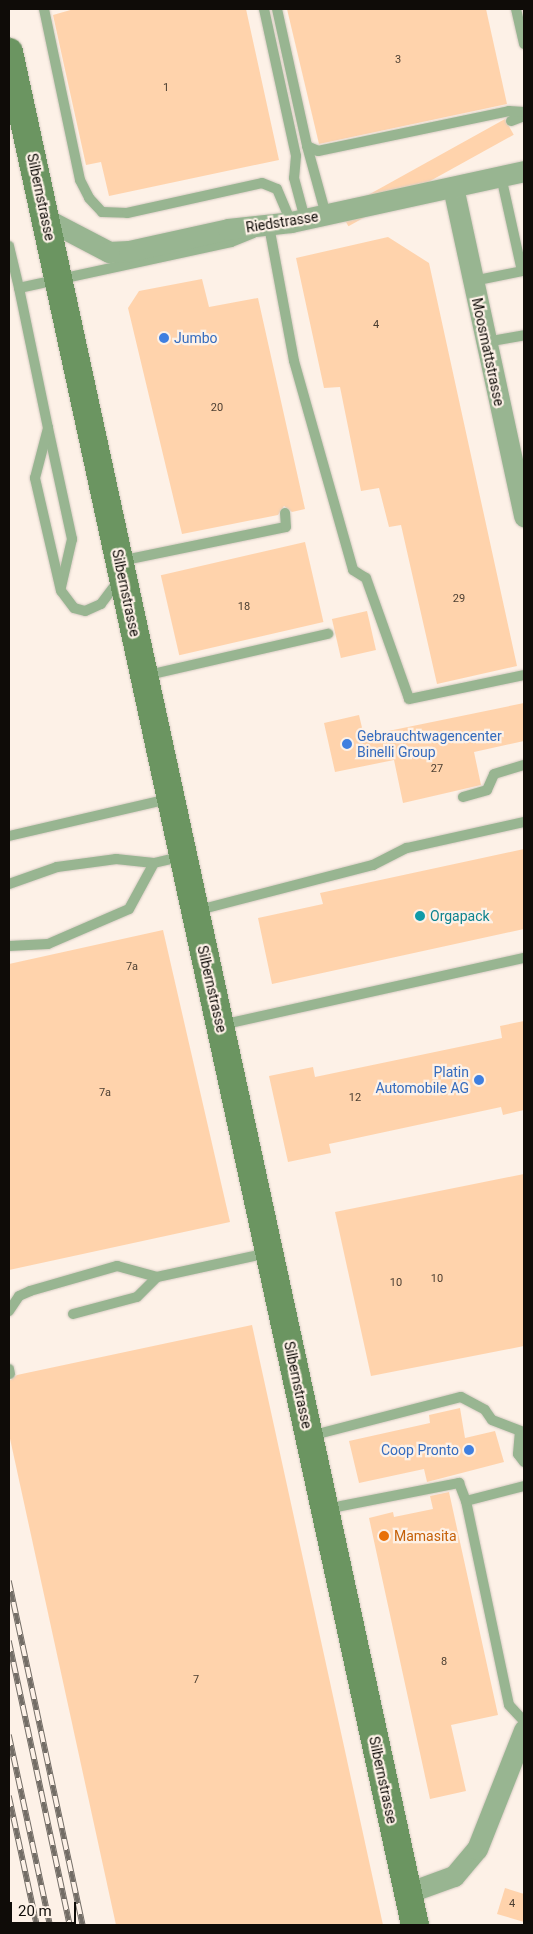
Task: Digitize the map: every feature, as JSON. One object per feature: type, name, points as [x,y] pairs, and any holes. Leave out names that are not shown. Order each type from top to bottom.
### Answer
[{"type":"street","name":"Silbernstrasse","points":[[9,52],[60,280],[168,799],[220,1025],[415,1925]]},
{"type":"street","name":"Riedstrasse","points":[[46,219],[109,252],[129,251],[228,229],[269,226],[326,215],[524,171]]},
{"type":"street","name":"Moosmattstrasse","points":[[453,188],[486,342],[521,483],[524,511]]},
{"type":"street","points":[[407,1892],[454,1876],[477,1849],[524,1730]]},
{"type":"lane","points":[[44,9],[80,180],[89,198],[102,212],[127,213],[262,183],[277,188],[298,220]]},
{"type":"lane","points":[[264,9],[296,156],[294,178],[298,220]]},
{"type":"lane","points":[[277,9],[307,146],[326,215]]},
{"type":"lane","points":[[516,9],[524,44]]},
{"type":"lane","points":[[307,146],[318,151],[509,111],[524,112]]},
{"type":"lane","points":[[511,122],[524,116]]},
{"type":"lane","points":[[473,281],[522,271],[501,176]]},
{"type":"lane","points":[[18,288],[231,242],[269,226],[294,361],[353,570],[366,578],[409,699],[524,675]]},
{"type":"lane","points":[[9,246],[72,539],[61,591]]},
{"type":"lane","points":[[486,342],[524,335]]},
{"type":"lane","points":[[48,428],[35,478],[61,591],[74,608],[91,610],[101,604],[120,568],[286,526],[285,513]]},
{"type":"lane","points":[[143,676],[328,634]]},
{"type":"lane","points":[[463,797],[487,790],[494,774],[524,765]]},
{"type":"lane","points":[[9,836],[168,799]]},
{"type":"lane","points":[[194,911],[373,865],[407,848],[524,822]]},
{"type":"lane","points":[[9,884],[57,867],[116,859],[154,864],[181,857]]},
{"type":"lane","points":[[9,946],[48,944],[128,909],[154,864]]},
{"type":"lane","points":[[220,1025],[524,958]]},
{"type":"lane","points":[[9,1311],[19,1296],[30,1291],[117,1266],[157,1276],[269,1253]]},
{"type":"lane","points":[[73,1314],[137,1297],[157,1276]]},
{"type":"lane","points":[[309,1436],[461,1397],[485,1410],[492,1420],[520,1431],[518,1454],[524,1462]]},
{"type":"lane","points":[[325,1509],[459,1483],[466,1501],[509,1705],[524,1721]]},
{"type":"lane","points":[[466,1501],[524,1486]]},
{"type":"building","points":[[74,9],[246,9],[279,160],[109,196],[101,162],[86,165],[53,15]]},
{"type":"building","points":[[287,9],[486,9],[507,104],[319,144]]},
{"type":"building","points":[[505,119],[514,135],[348,226],[340,211]]},
{"type":"building","points":[[388,237],[429,263],[517,666],[437,684],[401,525],[389,527],[379,488],[361,491],[340,387],[324,388],[296,258]]},
{"type":"building","points":[[202,279],[209,307],[258,298],[305,509],[292,512],[284,506],[278,515],[182,534],[128,308],[139,291]]},
{"type":"building","points":[[305,542],[323,622],[179,655],[161,575]]},
{"type":"building","points":[[367,611],[376,650],[341,658],[332,619]]},
{"type":"building","points":[[524,703],[524,741],[474,752],[481,785],[403,803],[394,760],[335,772],[324,723],[359,715],[364,736]]},
{"type":"building","name":"Orgapack","points":[[524,849],[524,929],[272,984],[258,918],[323,904],[320,893]]},
{"type":"building","points":[[163,930],[230,1222],[9,1270],[9,964]]},
{"type":"building","points":[[524,1021],[524,1110],[503,1115],[501,1107],[329,1144],[331,1153],[288,1162],[269,1076],[313,1067],[315,1077],[502,1038],[500,1026]]},
{"type":"building","points":[[524,1174],[524,1346],[371,1376],[335,1212]]},
{"type":"building","points":[[252,1325],[383,1925],[116,1925],[9,1434],[9,1381],[17,1375]]},
{"type":"building","points":[[460,1408],[465,1438],[495,1431],[504,1462],[427,1482],[424,1469],[359,1483],[349,1441],[430,1423],[429,1415]]},
{"type":"building","points":[[449,1492],[498,1715],[451,1725],[466,1791],[430,1799],[369,1518],[393,1512],[394,1517],[433,1509],[430,1496]]},
{"type":"building","points":[[505,1888],[524,1894],[524,1922],[497,1914]]},
{"type":"railway","points":[[9,1581],[83,1925]]},
{"type":"railway","points":[[9,1641],[70,1925]]},
{"type":"railway","points":[[9,1735],[50,1925]]},
{"type":"railway","points":[[9,1796],[37,1925]]},
{"type":"place","name":"Jumbo","points":[[164,338]]},
{"type":"place","name":"Gebrauchtwagencenter Binelli Group","points":[[347,744]]},
{"type":"place","name":"Orgapack","points":[[420,916]]},
{"type":"place","name":"Platin Automobile AG","points":[[479,1080]]},
{"type":"place","name":"Coop Pronto","points":[[469,1450]]},
{"type":"place","name":"Mamasita","points":[[384,1536]]}]
